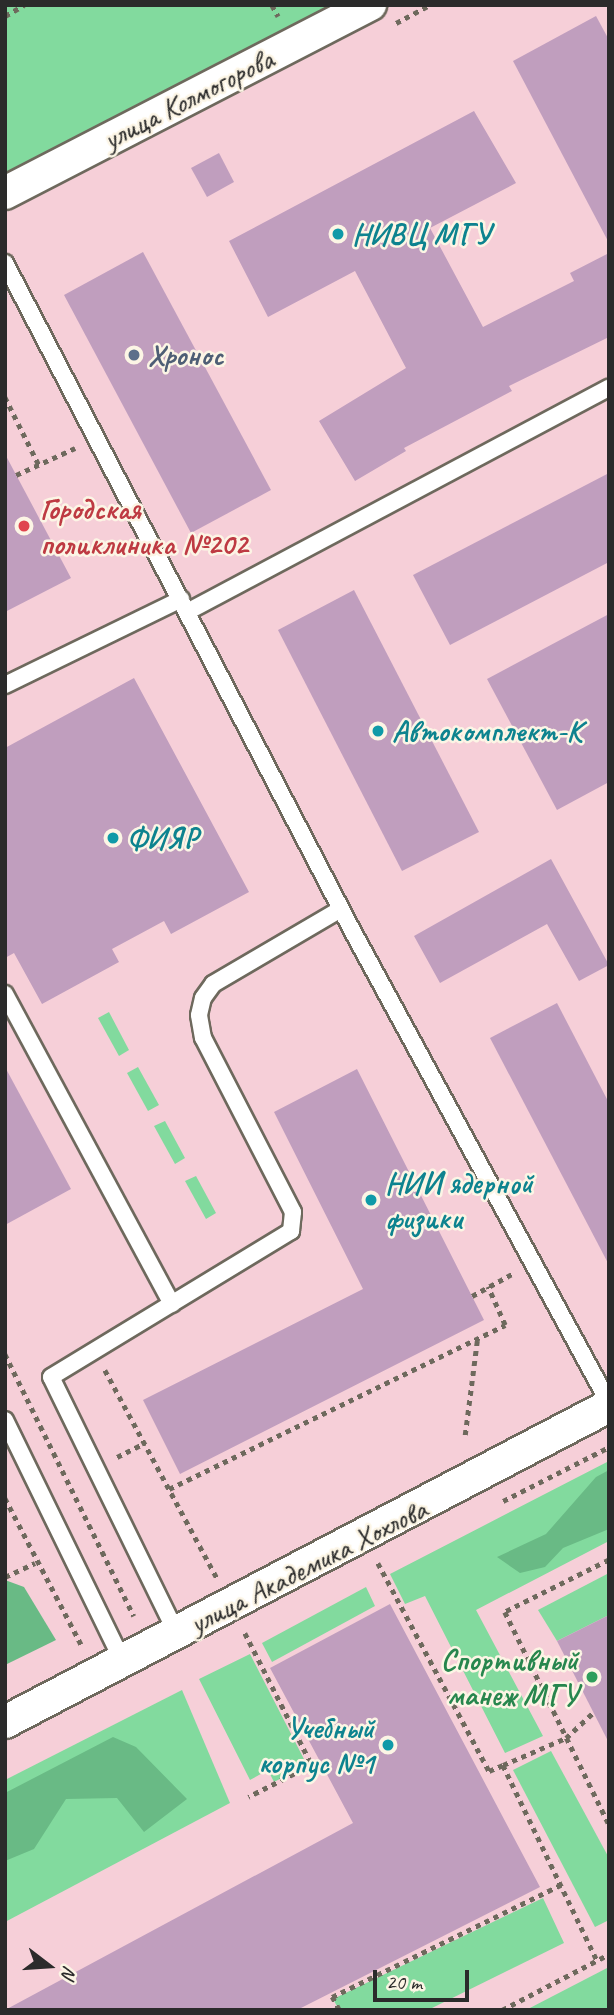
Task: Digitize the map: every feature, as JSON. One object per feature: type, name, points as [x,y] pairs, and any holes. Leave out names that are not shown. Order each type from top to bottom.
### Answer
[{"type":"street","name":"улица Колмогорова","points":[[5,193],[370,5]]},
{"type":"street","name":"улица Академика Хохлова","points":[[5,1722],[177,1634],[609,1404]]},
{"type":"lane","points":[[5,263],[341,909],[609,1404]]},
{"type":"lane","points":[[5,685],[184,606],[609,388]]},
{"type":"lane","points":[[177,1634],[51,1377],[284,1238],[293,1220],[203,1038],[199,1015],[203,998],[213,984],[341,909]]},
{"type":"lane","points":[[5,994],[172,1304]]},
{"type":"lane","points":[[5,1420],[123,1662]]},
{"type":"path","points":[[5,16],[24,5]]},
{"type":"path","points":[[5,397],[39,465]]},
{"type":"path","points":[[16,475],[82,445]]},
{"type":"path","points":[[472,1296],[512,1274]]},
{"type":"path","points":[[170,1489],[505,1325],[488,1287]]},
{"type":"path","points":[[465,1435],[477,1340]]},
{"type":"path","points":[[95,1350],[215,1575]]},
{"type":"path","points":[[5,1354],[134,1616]]},
{"type":"path","points":[[94,1468],[145,1443]]},
{"type":"path","points":[[5,1498],[81,1644]]},
{"type":"path","points":[[609,1560],[505,1612],[609,1824]]},
{"type":"path","points":[[5,1577],[34,1563]]},
{"type":"path","points":[[393,1591],[489,1771],[566,1738],[593,1713]]},
{"type":"path","points":[[250,1797],[312,1765],[255,1653]]},
{"type":"path","points":[[503,1765],[597,1960]]},
{"type":"path","points":[[339,2010],[332,1997],[561,1885]]},
{"type":"path","points":[[502,2010],[609,1954]]},
{"type":"shaded area","points":[[5,5],[609,5],[609,2010],[5,2010]]},
{"type":"green space","points":[[5,5],[349,5],[5,183]]},
{"type":"green space","points":[[109,1012],[129,1050],[119,1056],[98,1018]]},
{"type":"green space","points":[[138,1067],[159,1105],[148,1111],[127,1073]]},
{"type":"green space","points":[[165,1121],[185,1158],[175,1164],[154,1126]]},
{"type":"green space","points":[[196,1176],[216,1213],[206,1219],[185,1181]]},
{"type":"green space","points":[[609,1461],[609,1541],[476,1610],[543,1736],[505,1753],[425,1596],[405,1604],[390,1574]]},
{"type":"green space","points":[[609,1470],[609,1529],[563,1548],[545,1567],[520,1573],[497,1557],[546,1534],[596,1477]]},
{"type":"green space","points":[[609,1573],[609,1615],[557,1641],[538,1610]]},
{"type":"green space","points":[[5,1580],[24,1587],[56,1640],[5,1665]]},
{"type":"green space","points":[[366,1587],[375,1606],[272,1662],[262,1643]]},
{"type":"green space","points":[[250,1654],[307,1765],[274,1782],[268,1770],[250,1780],[199,1679]]},
{"type":"green space","points":[[182,1690],[230,1803],[5,1922],[5,1780]]},
{"type":"green space","points":[[113,1737],[136,1747],[187,1799],[144,1832],[117,1798],[66,1799],[34,1849],[5,1861],[5,1793]]},
{"type":"green space","points":[[551,1751],[609,1858],[609,1920],[595,1927],[513,1770]]},
{"type":"green space","points":[[543,1898],[564,1943],[428,2010],[339,2010],[333,1999]]},
{"type":"green space","points":[[609,1967],[609,2009],[526,2010]]},
{"type":"building","points":[[596,16],[609,40],[609,243],[513,61]]},
{"type":"building","points":[[474,111],[516,183],[430,228],[483,327],[574,281],[570,273],[609,253],[609,337],[509,386],[512,391],[404,448],[406,451],[355,481],[319,421],[406,368],[355,271],[268,317],[229,241]]},
{"type":"building","points":[[219,153],[234,182],[207,197],[191,168]]},
{"type":"building","points":[[143,252],[271,490],[191,533],[64,295]]},
{"type":"building","name":"Городская поликлиника №202","points":[[5,454],[71,578],[5,612]]},
{"type":"building","points":[[609,473],[609,562],[450,645],[413,575]]},
{"type":"building","name":"Автокомплект-К","points":[[354,590],[479,832],[402,871],[278,630]]},
{"type":"building","points":[[609,614],[609,782],[557,810],[487,679]]},
{"type":"building","name":"ФИЯР","points":[[134,678],[249,892],[171,934],[164,921],[112,949],[119,962],[42,1004],[14,953],[5,958],[5,748]]},
{"type":"building","points":[[551,859],[609,965],[579,981],[547,924],[440,983],[414,936]]},
{"type":"building","points":[[557,1003],[609,1103],[609,1265],[490,1038]]},
{"type":"building","points":[[5,1067],[71,1189],[5,1225]]},
{"type":"building","name":"НИИ ядерной физики","points":[[357,1069],[484,1320],[180,1474],[143,1400],[363,1289],[274,1112]]},
{"type":"building","name":"Учебный корпус №1","points":[[390,1604],[540,1887],[297,2010],[5,2010],[353,1823],[270,1668]]},
{"type":"building","name":"Спортивный манеж МГУ","points":[[609,1615],[609,1743],[557,1641]]},
{"type":"place","name":"НИВЦ МГУ","points":[[338,234]]},
{"type":"place","name":"Хронос","points":[[134,355]]},
{"type":"place","name":"Городская поликлиника №202","points":[[24,526]]},
{"type":"place","name":"Автокомплект-К","points":[[378,731]]},
{"type":"place","name":"ФИЯР","points":[[113,838]]},
{"type":"place","name":"НИИ ядерной физики","points":[[371,1200]]},
{"type":"place","name":"Спортивный манеж МГУ","points":[[592,1677]]},
{"type":"place","name":"Учебный корпус №1","points":[[388,1745]]}]
